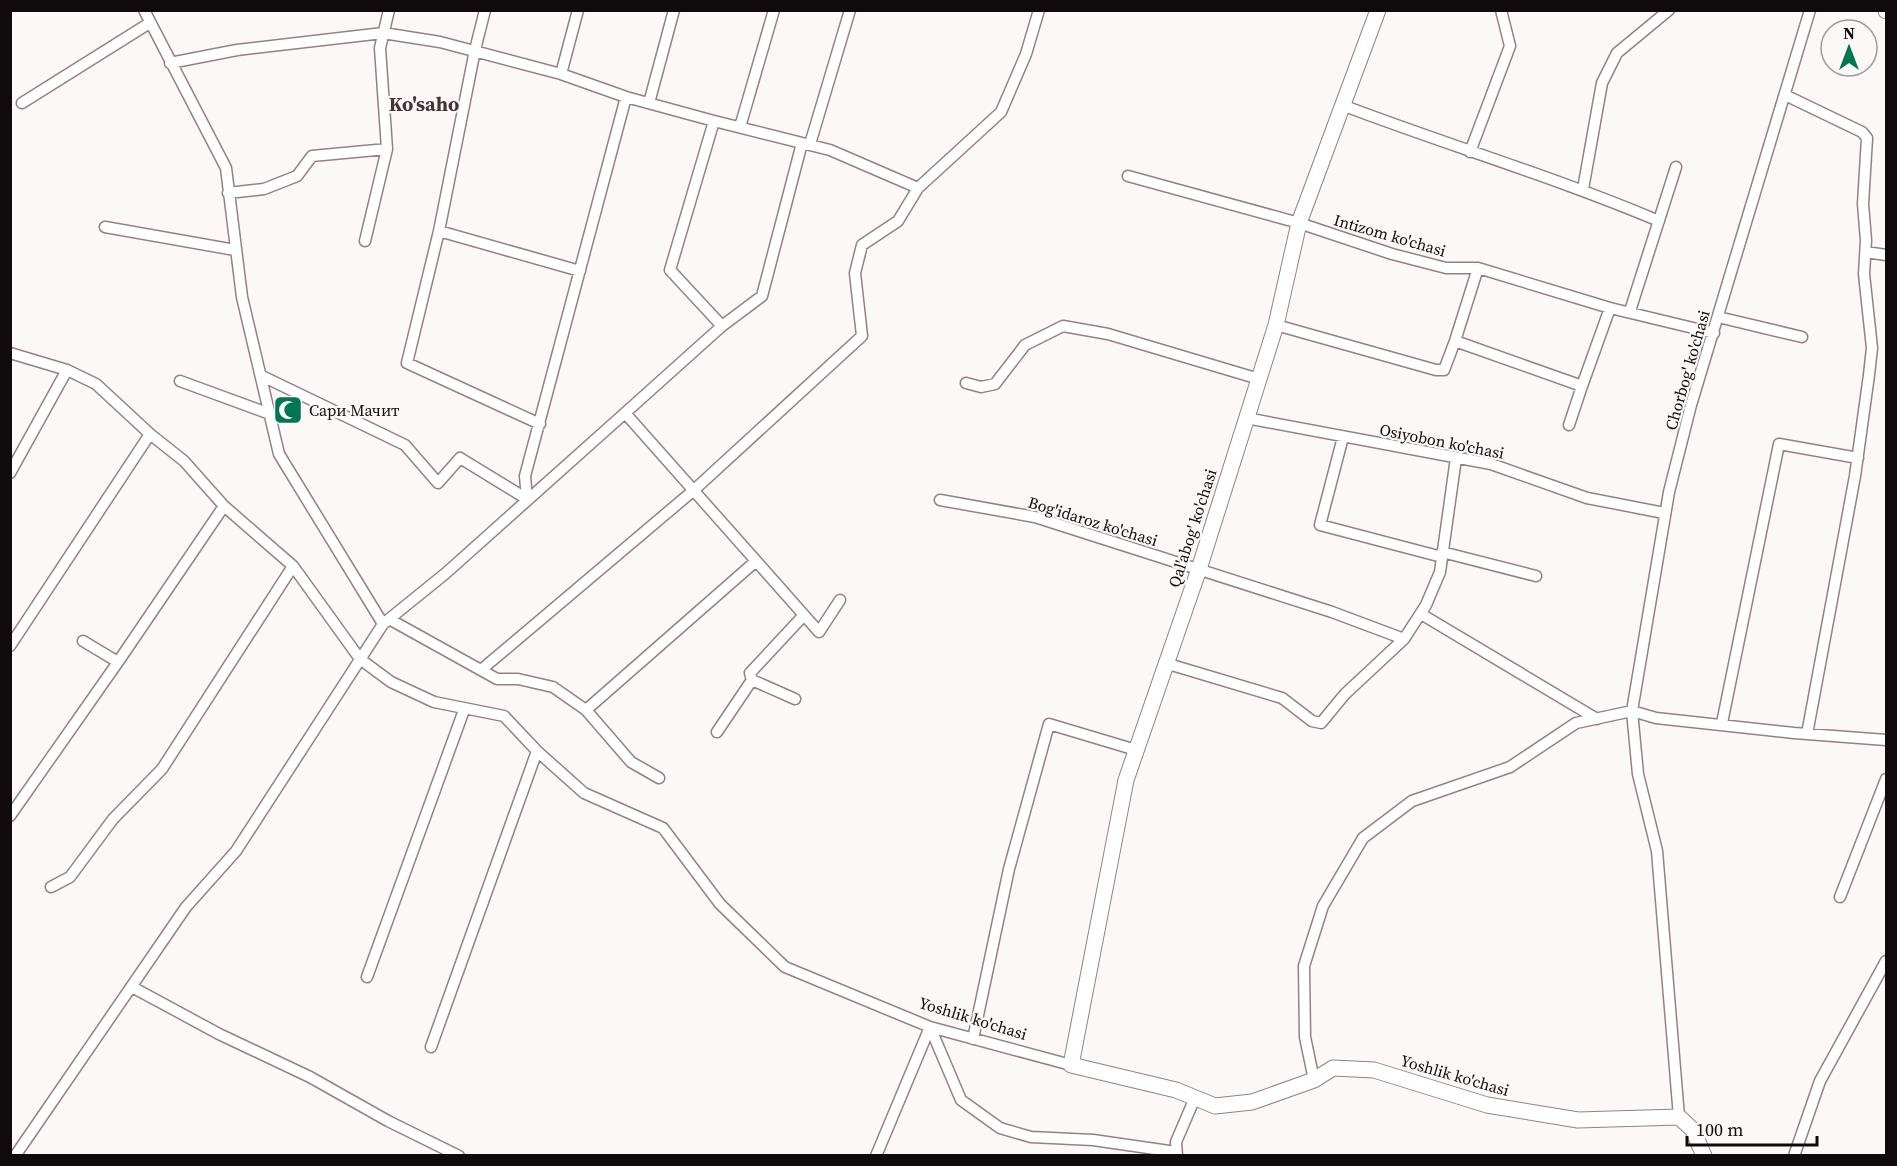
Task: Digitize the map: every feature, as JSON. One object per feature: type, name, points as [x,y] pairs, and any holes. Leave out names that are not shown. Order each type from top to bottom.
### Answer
[{"type":"street","points":[[144,10],[148,24],[226,168],[242,297],[279,454],[386,622],[497,679],[518,679],[554,687],[586,710],[631,762],[659,778]]},
{"type":"street","points":[[365,241],[387,149],[380,48],[389,10]]},
{"type":"street","points":[[485,10],[439,231],[406,363],[540,424]]},
{"type":"street","points":[[561,74],[578,10]]},
{"type":"street","points":[[649,103],[674,10]]},
{"type":"street","points":[[740,127],[774,10]]},
{"type":"street","points":[[15,1155],[186,907],[236,851],[386,622],[446,573],[722,326],[762,296],[806,143],[850,10]]},
{"type":"street","points":[[481,670],[694,490],[862,336],[855,273],[862,245],[898,222],[918,188],[1001,112],[1026,54],[1040,10]]},
{"type":"street","name":"Qal'abog' ko'chasi","points":[[1071,1065],[1126,780],[1199,569],[1260,379],[1276,326],[1299,223],[1378,10]]},
{"type":"street","points":[[1470,152],[1510,46],[1501,10]]},
{"type":"street","points":[[1583,189],[1602,83],[1608,66],[1617,53],[1669,10]]},
{"type":"street","name":"Сhorbog' ko'chasi","points":[[1679,1117],[1657,851],[1638,774],[1632,711],[1664,513],[1691,405],[1810,10]]},
{"type":"street","points":[[22,103],[148,24]]},
{"type":"street","points":[[170,63],[237,50],[383,33],[475,50],[561,74],[626,97],[806,143],[868,165],[918,188]]},
{"type":"street","points":[[1785,95],[1862,132],[1867,138],[1863,204],[1866,252],[1864,274],[1872,348],[1858,458],[1807,734]]},
{"type":"street","points":[[527,499],[525,476],[626,97]]},
{"type":"street","points":[[1342,105],[1470,152],[1583,189],[1659,221]]},
{"type":"street","points":[[714,121],[670,270],[722,326]]},
{"type":"street","points":[[228,193],[264,189],[297,176],[312,156],[387,149]]},
{"type":"street","points":[[1630,311],[1676,166]]},
{"type":"street","name":"Intizom ko'chasi","points":[[1128,177],[1299,223],[1424,262],[1446,267],[1478,268],[1610,308],[1714,333]]},
{"type":"street","points":[[105,227],[235,250]]},
{"type":"street","points":[[439,231],[580,271]]},
{"type":"street","points":[[1866,252],[1887,255]]},
{"type":"street","points":[[1276,326],[1436,370],[1444,370],[1478,268]]},
{"type":"street","points":[[1569,425],[1610,308]]},
{"type":"street","points":[[1718,317],[1802,337]]},
{"type":"street","points":[[966,383],[981,387],[995,384],[1025,345],[1063,326],[1108,334],[1260,379]]},
{"type":"street","points":[[1455,341],[1582,386]]},
{"type":"street","name":"Yoshlik ko'chasi","points":[[10,353],[67,370],[96,384],[150,434],[184,461],[224,506],[293,566],[360,659],[391,682],[434,702],[464,710],[504,716],[537,751],[584,793],[663,828],[720,904],[785,967],[930,1028],[1176,1090],[1194,1100],[1215,1106],[1252,1102],[1314,1080],[1333,1068],[1374,1070],[1487,1105],[1578,1120],[1679,1117]]},
{"type":"street","points":[[10,473],[67,370]]},
{"type":"street","points":[[262,376],[405,445],[438,483],[459,458],[527,499]]},
{"type":"street","points":[[180,381],[270,414]]},
{"type":"street","points":[[625,413],[819,632],[840,600]]},
{"type":"street","name":"Osiyobon ko'chasi","points":[[1246,418],[1491,464],[1587,498],[1664,513]]},
{"type":"street","points":[[10,646],[14,632],[150,434]]},
{"type":"street","points":[[1343,437],[1320,525],[1536,576]]},
{"type":"street","points":[[1722,723],[1779,444],[1858,458]]},
{"type":"street","points":[[1165,663],[1282,698],[1312,721],[1321,723],[1345,694],[1404,639],[1421,614],[1440,572],[1456,458]]},
{"type":"street","name":"Bog'idaroz ko'chasi","points":[[940,500],[1035,517],[1332,612],[1404,639]]},
{"type":"street","points":[[10,816],[224,506]]},
{"type":"street","points":[[586,710],[756,561]]},
{"type":"street","points":[[51,887],[70,877],[113,819],[162,770],[293,566]]},
{"type":"street","points":[[1421,614],[1597,719]]},
{"type":"street","points":[[717,732],[752,680],[750,673],[804,615]]},
{"type":"street","points":[[83,641],[118,662]]},
{"type":"street","points":[[752,680],[795,699]]},
{"type":"street","points":[[367,977],[464,710]]},
{"type":"street","points":[[1314,1080],[1305,1037],[1304,966],[1323,906],[1363,838],[1412,801],[1510,767],[1576,723],[1632,711],[1656,718],[1887,740]]},
{"type":"street","points":[[973,1039],[1009,869],[1049,724],[1136,750]]},
{"type":"street","points":[[431,1047],[537,751]]},
{"type":"street","points":[[1840,897],[1887,779]]},
{"type":"street","points":[[1794,1155],[1820,1081],[1887,961]]},
{"type":"street","points":[[132,987],[219,1034],[310,1077],[388,1121],[459,1155]]},
{"type":"street","points":[[930,1028],[961,1100],[1000,1128],[1031,1137],[1093,1140],[1176,1154],[1176,1143],[1194,1100]]},
{"type":"street","points":[[876,1155],[930,1028]]},
{"type":"street","points":[[1679,1117],[1693,1130],[1704,1155]]},
{"type":"place","name":"Сари Мачит","points":[[288,410]]},
{"type":"district","name":"Ko'saho","points":[[424,104]]}]
